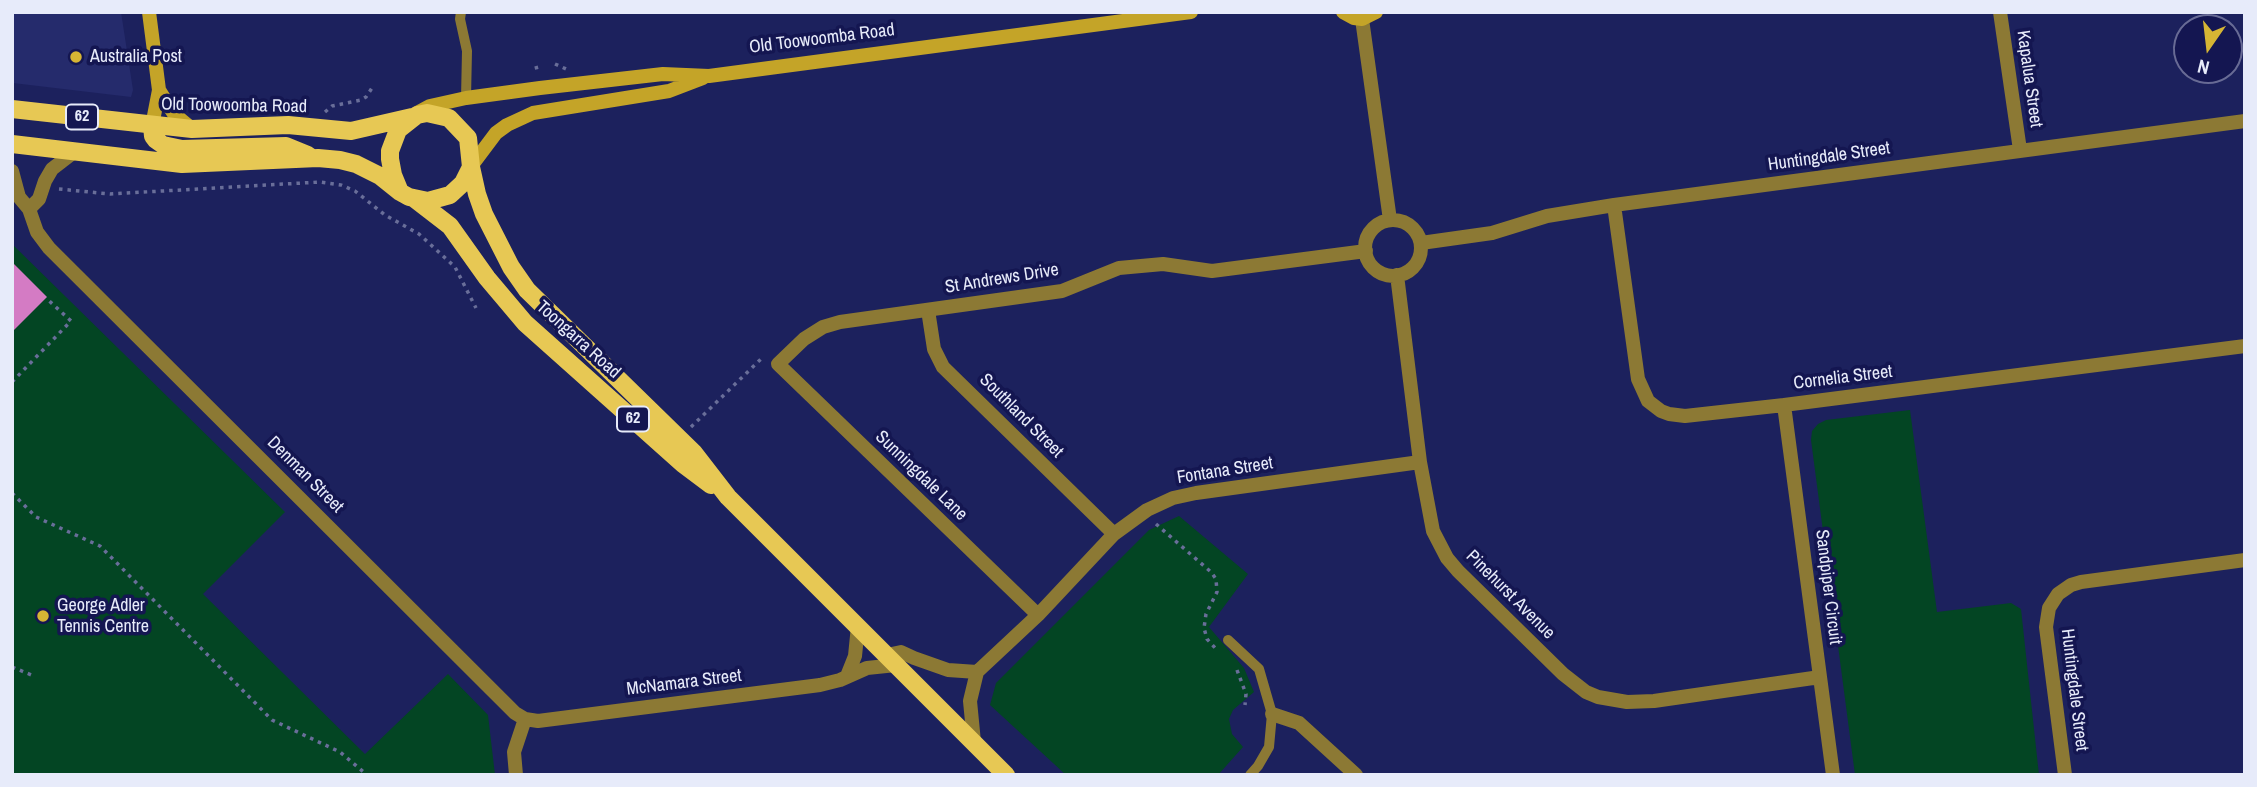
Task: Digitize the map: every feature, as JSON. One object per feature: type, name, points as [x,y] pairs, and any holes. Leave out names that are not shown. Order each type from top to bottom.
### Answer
[{"type":"main road","name":"Old Toowoomba Road","points":[[12,108],[192,129],[264,126],[351,131],[412,117]]},
{"type":"main road","name":"62","points":[[412,117],[427,113],[440,114],[457,125],[468,138],[472,166]]},
{"type":"main road","points":[[412,117],[398,130],[390,151],[393,175],[408,196],[435,200],[450,195],[463,183],[472,166]]},
{"type":"main road","points":[[152,126],[156,140],[163,145],[182,149],[286,146],[318,158]]},
{"type":"main road","name":"62","points":[[12,144],[182,164],[318,158],[356,164],[380,176],[408,196]]},
{"type":"main road","name":"Toongarra Road","points":[[472,166],[484,214],[511,267],[527,290],[694,453],[728,497],[1006,775]]},
{"type":"main road","name":"Toongarra Road","points":[[408,196],[450,226],[487,278],[525,323],[683,464],[728,497]]},
{"type":"street","points":[[149,12],[159,90],[152,126]]},
{"type":"street","name":"Old Toowoomba Road","points":[[412,117],[430,106],[466,98],[663,74],[709,75],[1191,12]]},
{"type":"street","points":[[1343,12],[1354,18],[1369,15],[1390,220]]},
{"type":"street","name":"Kapalua Street","points":[[2000,12],[2020,150]]},
{"type":"street","name":"Old Toowoomba Road","points":[[472,166],[496,132],[533,113],[669,91],[709,75]]},
{"type":"street","points":[[159,90],[174,114],[192,129]]},
{"type":"street","name":"Huntingdale Street","points":[[1421,243],[1492,233],[1547,216],[1614,205],[2245,121]]},
{"type":"street","points":[[29,209],[38,199],[52,169],[74,152]]},
{"type":"street","name":"Denman Street","points":[[12,171],[19,197],[29,209],[37,232],[49,248],[515,713],[525,719]]},
{"type":"street","name":"Cornelia Street","points":[[1614,205],[1638,379],[1648,401],[1661,411],[1676,415],[1784,405],[2245,346]]},
{"type":"street","points":[[1390,220],[1399,220],[1413,228],[1421,243],[1418,261],[1406,273],[1397,275],[1380,272],[1368,260],[1366,251],[1369,234],[1382,222],[1390,220]]},
{"type":"street","name":"St Andrews Drive","points":[[778,364],[804,339],[823,327],[841,322],[1062,291],[1107,271],[1149,264],[1212,271],[1366,251]]},
{"type":"street","name":"Pinehurst Avenue","points":[[1397,275],[1420,462],[1433,531],[1447,558],[1563,674],[1586,692],[1612,701],[1654,701],[1820,677]]},
{"type":"street","name":"Southland Street","points":[[928,310],[934,349],[943,367],[1114,534]]},
{"type":"street","name":"Sunningdale Lane","points":[[778,364],[1038,615]]},
{"type":"street","name":"Sandpiper Circuit","points":[[1784,405],[1833,775]]},
{"type":"street","name":"Fontana Street","points":[[977,672],[1038,615],[1114,534],[1147,510],[1173,498],[1196,493],[1420,462]]},
{"type":"street","name":"Huntingdale Street","points":[[2065,775],[2046,627],[2049,608],[2058,594],[2081,582],[2245,560]]},
{"type":"street","points":[[847,676],[855,656],[858,626]]},
{"type":"street","points":[[892,660],[901,652],[948,670],[977,672],[970,701],[974,742]]},
{"type":"street","name":"McNamara Street","points":[[525,719],[538,721],[820,685],[892,660]]},
{"type":"street","points":[[1272,714],[1299,723],[1356,775]]},
{"type":"street","points":[[516,775],[514,752],[525,719]]},
{"type":"lane","points":[[461,12],[467,51],[466,98]]},
{"type":"lane","points":[[1228,640],[1259,669],[1272,714],[1269,747],[1250,775]]},
{"type":"path","points":[[303,127],[332,106],[361,100],[372,88]]},
{"type":"path","points":[[58,189],[110,194],[320,181],[341,185],[355,191],[384,215],[419,234],[455,268],[476,308]]},
{"type":"path","points":[[12,382],[71,321],[46,298]]},
{"type":"path","points":[[702,416],[763,357],[778,364]]},
{"type":"path","points":[[12,493],[36,517],[100,546],[272,720],[340,752],[367,775]]},
{"type":"path","points":[[1153,520],[1216,579],[1217,592],[1206,614],[1204,628],[1208,639],[1221,654]]},
{"type":"path","points":[[1230,663],[1241,677],[1246,694],[1245,705]]},
{"type":"path","points":[[12,667],[34,676]]},
{"type":"shaded area","points":[[12,12],[121,12],[133,90],[131,97],[13,83]]},
{"type":"green space","points":[[12,244],[285,512],[203,594],[365,754],[448,674],[488,715],[495,775],[12,775]]},
{"type":"green space","points":[[1910,410],[1937,612],[2011,603],[2021,609],[2039,775],[1855,775],[1811,440],[1812,431],[1826,420]]},
{"type":"green space","points":[[1179,516],[1248,574],[1209,627],[1244,668],[1254,692],[1233,710],[1229,719],[1232,734],[1243,747],[1218,775],[1066,775],[990,705],[996,683],[1149,530]]},
{"type":"building","points":[[12,262],[47,297],[12,332]]},
{"type":"place","name":"Australia Post","points":[[76,57]]},
{"type":"place","name":"George Adler Tennis Centre","points":[[43,616]]}]
